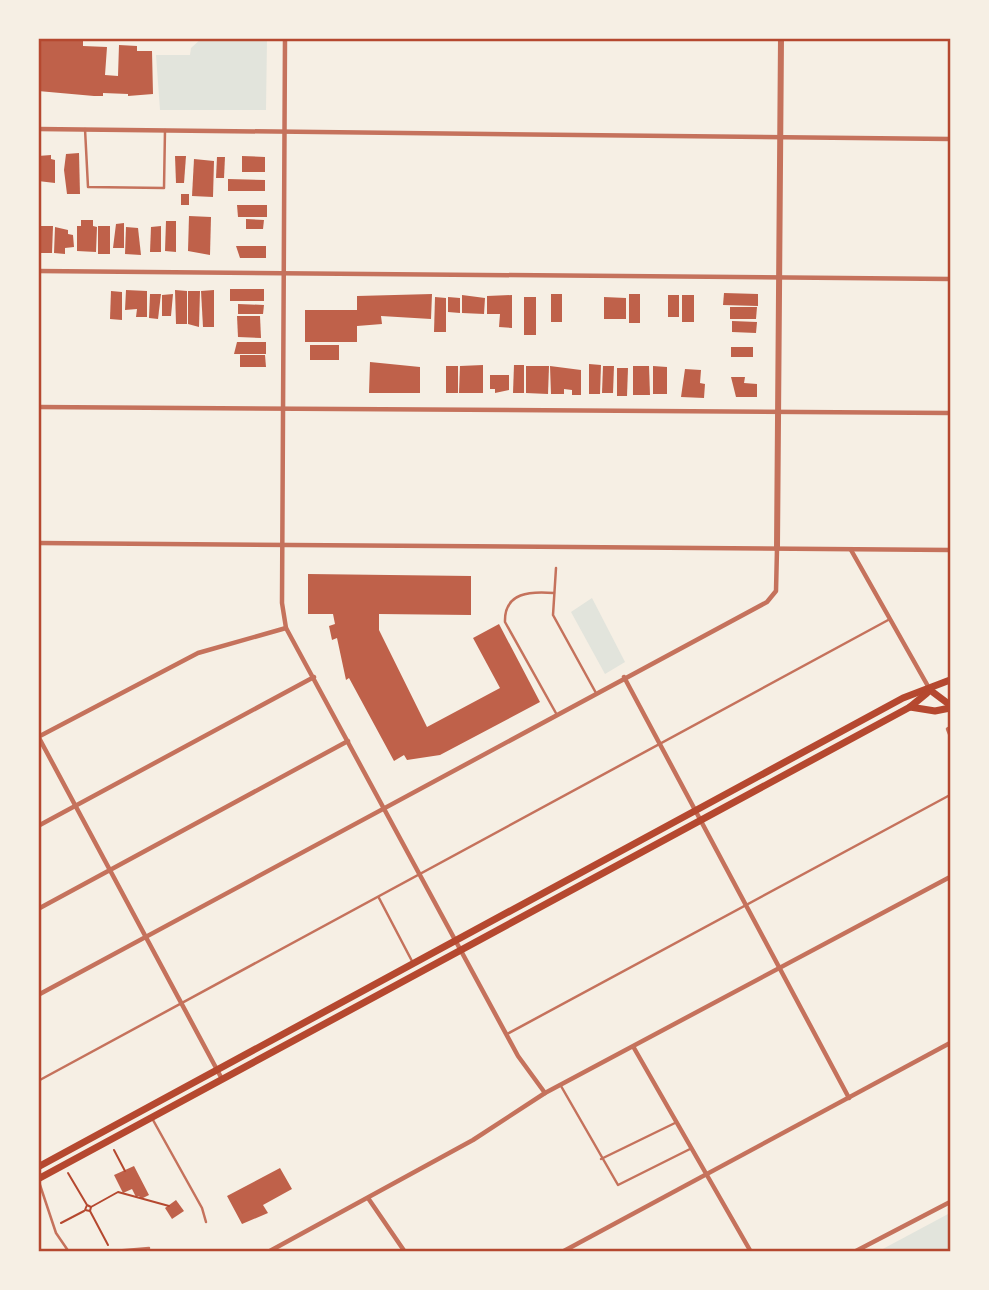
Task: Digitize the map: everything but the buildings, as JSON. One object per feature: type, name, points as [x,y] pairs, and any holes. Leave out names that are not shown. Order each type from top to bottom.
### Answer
[{"type":"main road","points":[[38,1167],[903,698],[930,690],[950,680]]},
{"type":"main road","points":[[930,690],[950,707]]},
{"type":"main road","points":[[38,1180],[910,707],[930,690]]},
{"type":"main road","points":[[910,707],[935,711],[950,707]]},
{"type":"street","points":[[285,38],[282,603],[286,628],[506,1034],[533,1079],[545,1093]]},
{"type":"street","points":[[38,995],[767,602],[776,591],[781,38]]},
{"type":"street","points":[[38,129],[950,139]]},
{"type":"street","points":[[38,271],[950,279]]},
{"type":"street","points":[[38,407],[950,413]]},
{"type":"street","points":[[38,543],[950,550]]},
{"type":"street","points":[[850,549],[930,690]]},
{"type":"street","points":[[222,1079],[39,737],[198,653],[286,628]]},
{"type":"street","points":[[38,826],[314,677]]},
{"type":"street","points":[[624,677],[849,1098]]},
{"type":"street","points":[[38,909],[348,741]]},
{"type":"street","points":[[268,1251],[473,1140],[545,1093],[634,1048],[950,877]]},
{"type":"street","points":[[562,1251],[950,1043]]},
{"type":"street","points":[[634,1048],[751,1251]]},
{"type":"street","points":[[368,1198],[405,1251]]},
{"type":"street","points":[[854,1251],[950,1202]]},
{"type":"lane","points":[[85,130],[88,187],[164,188],[165,130]]},
{"type":"lane","points":[[556,568],[553,615],[596,693]]},
{"type":"lane","points":[[554,593],[532,591],[513,598],[505,611],[505,622],[557,715]]},
{"type":"lane","points":[[38,1081],[890,620]]},
{"type":"lane","points":[[506,1034],[950,795]]},
{"type":"lane","points":[[378,897],[414,963]]},
{"type":"lane","points":[[561,1086],[618,1185],[692,1149]]},
{"type":"lane","points":[[151,1117],[202,1208],[206,1222]]},
{"type":"lane","points":[[601,1159],[677,1122]]},
{"type":"lane","points":[[38,1180],[50,1208],[54,1227],[69,1251]]},
{"type":"lane","points":[[101,1251],[149,1248]]},
{"type":"path","points":[[116,1153],[125,1171]]},
{"type":"path","points":[[64,1164],[87,1205],[91,1207]]},
{"type":"path","points":[[110,1250],[90,1211],[91,1207],[118,1192],[169,1206]]},
{"type":"path","points":[[54,1227],[85,1210],[87,1205]]},
{"type":"path","points":[[85,1210],[90,1211]]},
{"type":"shaded area","points":[[201,39],[267,39],[266,110],[160,110],[156,55],[190,55],[191,48]]},
{"type":"shaded area","points":[[592,598],[625,662],[605,674],[571,612]]},
{"type":"shaded area","points":[[950,1213],[950,1251],[879,1251]]}]
